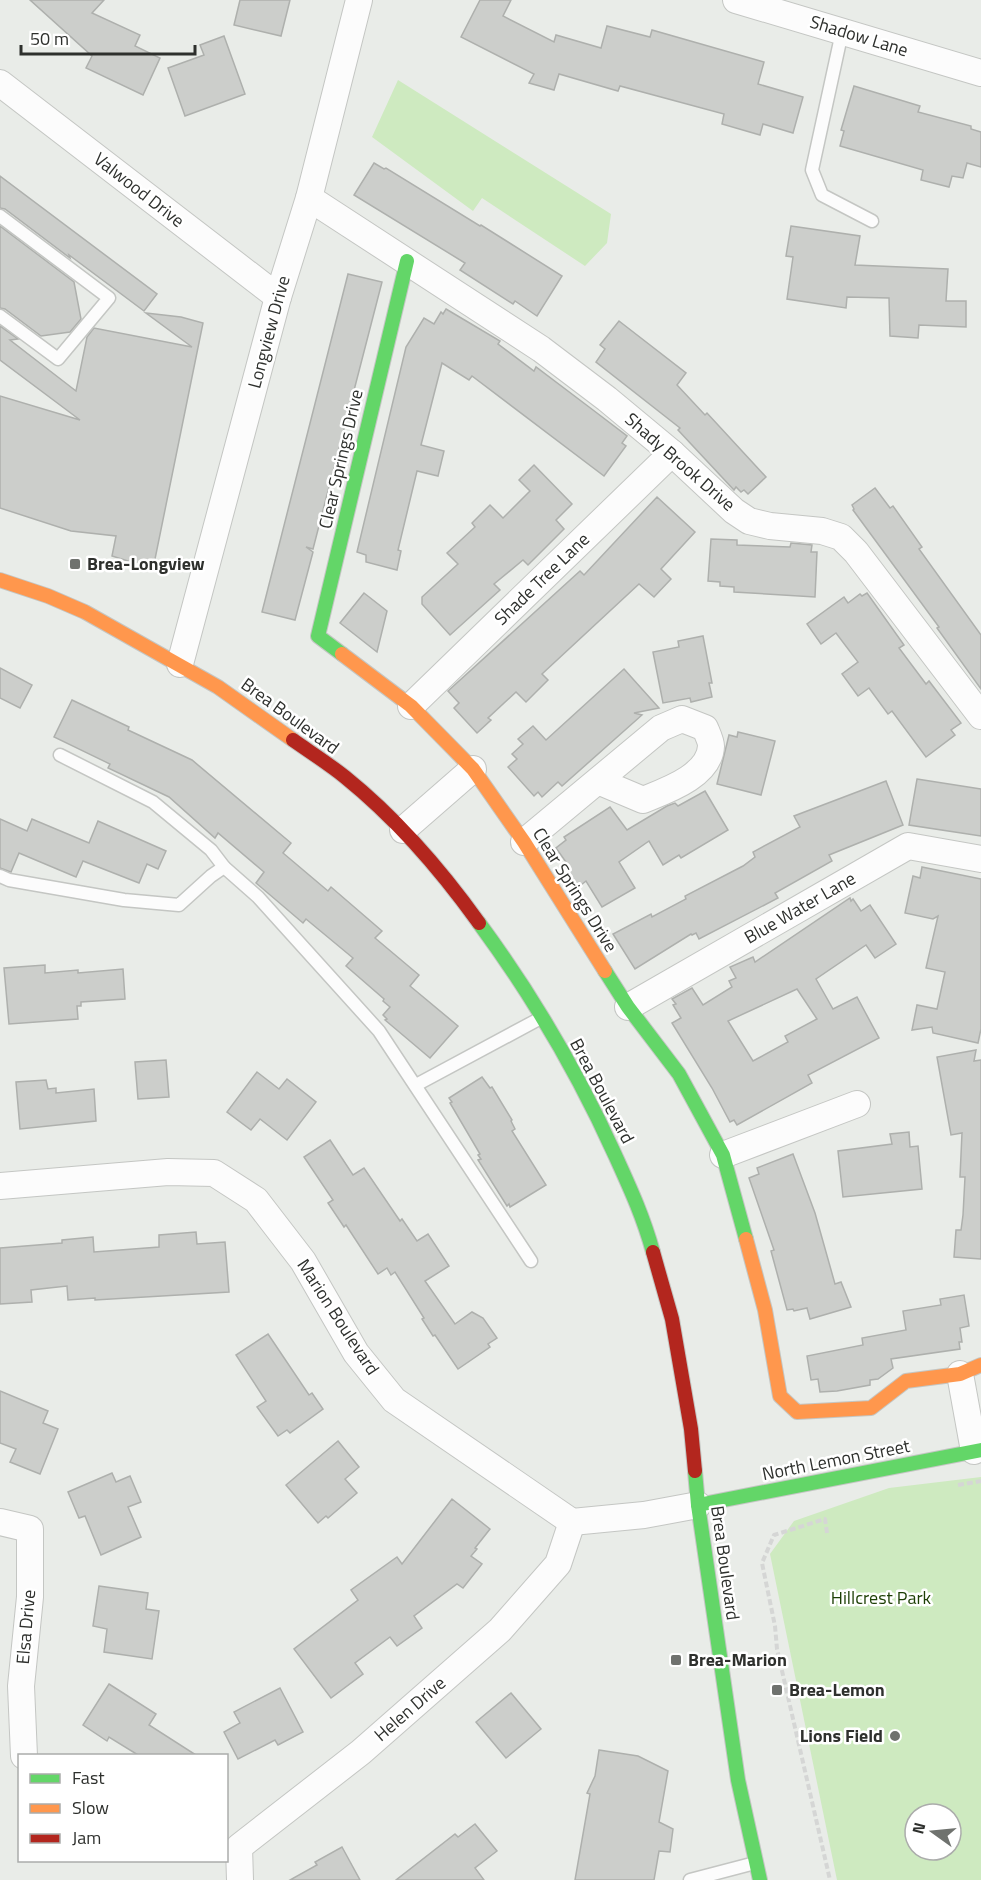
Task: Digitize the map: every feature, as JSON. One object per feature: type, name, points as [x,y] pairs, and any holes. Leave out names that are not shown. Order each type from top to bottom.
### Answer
[{"type":"street","name":"Longview Drive","points":[[180,664],[278,297],[309,198],[358,0]]},
{"type":"street","name":"Shadow Lane","points":[[736,0],[981,73]]},
{"type":"street","name":"Valwood Drive","points":[[0,83],[278,297]]},
{"type":"street","name":"Shady Brook Drive","points":[[309,198],[541,349],[608,399],[749,521],[770,526],[822,531],[841,537],[856,552],[981,716]]},
{"type":"street","name":"Clear Springs Drive","points":[[407,261],[318,636],[411,706],[473,769],[524,842],[628,1007],[679,1074],[723,1155],[765,1310],[780,1396],[797,1412],[871,1408],[906,1381],[971,1370]]},
{"type":"street","name":"Shade Tree Lane","points":[[411,706],[672,453]]},
{"type":"street","name":"Brea Boulevard","points":[[0,580],[48,596],[85,612],[180,664],[218,687],[345,777],[403,830],[457,892],[512,968],[581,1084],[643,1216],[672,1320],[691,1429],[698,1505],[738,1780],[760,1880]]},
{"type":"street","points":[[403,830],[473,769]]},
{"type":"street","points":[[524,842],[598,781]]},
{"type":"street","name":"Blue Water Lane","points":[[628,1007],[908,846],[981,860]]},
{"type":"street","points":[[723,1155],[857,1104]]},
{"type":"street","name":"Marion Boulevard","points":[[0,1186],[168,1172],[214,1173],[256,1200],[303,1261],[356,1353],[394,1400],[572,1522]]},
{"type":"street","points":[[971,1370],[978,1450]]},
{"type":"street","name":"North Lemon Street","points":[[698,1505],[978,1450]]},
{"type":"street","points":[[572,1522],[644,1515],[698,1505]]},
{"type":"street","name":"Elsa Drive","points":[[0,1522],[30,1530],[30,1597],[21,1686],[24,1754]]},
{"type":"street","name":"Helen Drive","points":[[240,1880],[233,1845],[361,1752],[500,1630],[558,1564],[572,1522]]},
{"type":"lane","points":[[842,32],[812,170],[822,195],[872,221]]},
{"type":"lane","points":[[0,216],[109,298],[58,359],[0,316]]},
{"type":"lane","points":[[60,755],[153,802],[211,850],[224,867],[258,897],[379,1031],[531,1261]]},
{"type":"lane","points":[[0,876],[9,880],[124,900],[179,905],[224,867]]},
{"type":"lane","points":[[416,1085],[541,1018]]},
{"type":"lane","points":[[690,1880],[756,1862]]},
{"type":"path","points":[[827,1533],[825,1519],[774,1535],[762,1563],[775,1626],[777,1649],[830,1880]]},
{"type":"green space","points":[[398,80],[611,214],[607,243],[585,266],[482,198],[473,211],[372,137]]},
{"type":"green space","name":"Hillcrest Park","points":[[981,1477],[981,1880],[837,1880],[770,1554],[794,1521],[889,1488]]},
{"type":"building","points":[[30,0],[104,0],[92,13],[140,35],[135,46],[160,58],[143,95],[86,68],[92,56]]},
{"type":"building","points":[[240,0],[290,0],[281,36],[234,25]]},
{"type":"building","points":[[480,0],[511,0],[503,16],[554,42],[556,35],[601,48],[607,26],[650,37],[652,30],[764,62],[758,84],[803,97],[793,133],[763,124],[760,135],[722,124],[724,114],[620,86],[618,91],[559,74],[554,90],[529,83],[534,74],[461,37]]},
{"type":"building","points":[[224,36],[245,94],[185,116],[168,68],[204,55],[200,45]]},
{"type":"building","points":[[854,86],[920,106],[918,112],[971,126],[971,129],[981,132],[981,167],[967,163],[963,178],[952,176],[949,187],[921,180],[923,170],[840,146],[844,131],[841,130]]},
{"type":"building","points":[[374,163],[481,225],[562,276],[537,316],[515,301],[513,304],[460,270],[465,263],[354,195]]},
{"type":"building","points":[[0,176],[157,294],[144,311],[5,209],[0,208]]},
{"type":"building","points":[[0,226],[74,282],[81,319],[70,332],[41,336],[5,309],[0,308]]},
{"type":"building","points":[[791,226],[860,236],[855,265],[948,269],[946,301],[966,301],[966,327],[919,325],[918,338],[890,336],[889,298],[847,297],[846,308],[787,299],[793,257],[786,256]]},
{"type":"building","points":[[348,274],[382,282],[313,549],[306,547],[313,552],[295,620],[262,612]]},
{"type":"building","points":[[446,309],[500,341],[498,344],[534,371],[536,367],[593,410],[627,436],[622,443],[626,446],[604,476],[472,376],[469,380],[442,363],[421,445],[444,451],[438,476],[417,471],[398,550],[401,551],[397,570],[366,562],[366,555],[357,552],[406,347],[424,318],[434,324],[441,312],[443,314]]},
{"type":"building","points":[[146,313],[181,317],[203,323],[154,564],[131,562],[112,556],[116,536],[71,531],[0,508],[0,396],[80,420],[0,360],[0,326],[18,339],[10,340],[76,391],[87,337],[94,328],[192,347]]},
{"type":"building","points":[[619,321],[686,373],[677,385],[705,415],[707,413],[766,477],[748,494],[736,487],[734,490],[678,430],[680,428],[596,362],[605,349],[600,345]]},
{"type":"building","points":[[534,465],[572,504],[556,520],[564,529],[528,565],[523,560],[494,584],[500,590],[450,635],[422,604],[422,597],[458,564],[447,553],[475,527],[472,523],[490,505],[503,518],[530,491],[519,480]]},
{"type":"building","points":[[875,488],[890,508],[893,506],[922,547],[919,549],[981,635],[981,689],[937,628],[939,627],[853,510],[852,505]]},
{"type":"building","points":[[657,497],[695,532],[661,569],[671,579],[654,597],[639,584],[542,674],[548,680],[526,702],[516,692],[488,718],[491,720],[477,733],[454,708],[459,703],[448,691],[580,571],[584,575]]},
{"type":"building","points":[[711,539],[737,540],[737,545],[790,547],[791,543],[812,545],[811,552],[817,552],[815,597],[734,592],[734,587],[720,586],[720,582],[708,581]]},
{"type":"building","points":[[364,593],[387,611],[377,652],[340,623]]},
{"type":"building","points":[[867,593],[904,645],[899,648],[926,684],[929,681],[961,723],[951,730],[955,735],[926,757],[892,711],[888,714],[869,688],[858,696],[842,674],[858,662],[836,633],[821,644],[807,624],[844,597],[848,603],[860,594],[862,596]]},
{"type":"building","points":[[703,636],[712,683],[709,683],[712,697],[691,702],[690,698],[663,703],[653,652],[679,647],[678,641]]},
{"type":"building","points":[[0,668],[32,685],[20,708],[0,698]]},
{"type":"building","points":[[624,669],[659,708],[634,713],[642,715],[562,786],[558,782],[542,797],[538,792],[534,796],[508,767],[517,759],[512,754],[523,744],[518,739],[533,726],[546,740]]},
{"type":"building","points":[[72,700],[192,760],[291,843],[283,853],[328,891],[331,887],[382,931],[375,938],[419,975],[410,986],[458,1026],[430,1058],[385,1020],[387,1019],[383,1015],[390,1007],[346,966],[353,958],[306,919],[303,923],[256,883],[264,872],[218,833],[215,838],[169,797],[108,768],[110,764],[54,737]]},
{"type":"building","points":[[738,732],[775,741],[761,795],[717,784],[729,735],[737,737]]},
{"type":"building","points":[[917,779],[981,789],[981,836],[909,825]]},
{"type":"building","points":[[886,781],[903,825],[829,855],[832,861],[775,893],[778,898],[699,939],[696,933],[691,934],[635,969],[613,934],[651,914],[652,917],[686,899],[685,896],[743,866],[755,857],[753,852],[800,827],[794,816]]},
{"type":"building","points":[[705,791],[728,830],[681,858],[679,855],[663,865],[649,841],[619,862],[635,888],[602,907],[586,881],[576,889],[561,865],[566,862],[556,848],[566,840],[564,837],[610,807],[627,830],[667,806],[675,803],[678,806]]},
{"type":"building","points":[[0,819],[27,831],[32,819],[89,843],[98,821],[166,851],[158,869],[147,864],[139,883],[83,861],[76,877],[19,853],[11,872],[0,868]]},
{"type":"building","points":[[922,867],[981,879],[981,1029],[978,1043],[933,1033],[932,1027],[912,1030],[917,1005],[937,1009],[945,972],[926,968],[938,916],[933,919],[905,913],[913,876],[920,878]]},
{"type":"building","points":[[850,898],[861,911],[870,905],[896,944],[875,958],[866,945],[816,979],[833,1009],[857,997],[879,1038],[808,1075],[812,1083],[737,1125],[734,1120],[730,1122],[672,1023],[681,1018],[672,999],[692,988],[703,1005],[732,987],[729,981],[736,978],[730,967],[753,957],[755,962]],"holes":[[[797,989],[817,1019],[785,1036],[788,1042],[753,1061],[728,1021]]]},
{"type":"building","points":[[45,965],[45,973],[123,969],[125,999],[81,1002],[81,1006],[77,1006],[78,1019],[9,1024],[4,968]]},
{"type":"building","points":[[976,1050],[974,1061],[981,1060],[981,1259],[954,1257],[956,1230],[961,1230],[963,1215],[965,1177],[960,1177],[962,1133],[951,1135],[937,1057]]},
{"type":"building","points":[[166,1060],[169,1097],[138,1099],[135,1062]]},
{"type":"building","points":[[257,1072],[279,1089],[287,1079],[316,1102],[287,1140],[260,1119],[251,1130],[227,1112]]},
{"type":"building","points":[[482,1077],[490,1088],[492,1087],[512,1120],[515,1129],[512,1131],[546,1185],[510,1207],[509,1204],[507,1206],[478,1160],[481,1159],[478,1155],[480,1154],[450,1103],[452,1102],[449,1098]]},
{"type":"building","points":[[46,1080],[48,1089],[56,1088],[56,1093],[94,1089],[96,1121],[20,1129],[16,1082]]},
{"type":"building","points":[[909,1132],[910,1147],[918,1146],[922,1189],[843,1197],[838,1151],[892,1144],[890,1134]]},
{"type":"building","points":[[330,1140],[353,1175],[364,1168],[400,1221],[402,1219],[417,1241],[428,1234],[449,1266],[425,1281],[455,1324],[472,1312],[483,1318],[497,1338],[488,1344],[490,1347],[458,1369],[435,1335],[433,1336],[395,1272],[391,1275],[387,1268],[378,1274],[346,1225],[344,1227],[328,1203],[333,1200],[304,1157]]},
{"type":"building","points":[[793,1154],[815,1213],[835,1284],[841,1282],[851,1307],[810,1319],[807,1308],[787,1310],[771,1251],[774,1250],[749,1178],[759,1174],[757,1168]]},
{"type":"building","points":[[196,1232],[197,1244],[225,1242],[229,1292],[68,1300],[67,1286],[31,1290],[32,1302],[0,1304],[0,1248],[62,1243],[62,1240],[93,1237],[94,1252],[159,1247],[159,1235]]},
{"type":"building","points":[[964,1295],[969,1326],[960,1328],[962,1342],[959,1342],[960,1349],[891,1359],[893,1368],[878,1379],[870,1380],[870,1385],[820,1392],[818,1379],[811,1380],[807,1356],[863,1345],[862,1338],[906,1330],[903,1311],[941,1305],[940,1299]]},
{"type":"building","points":[[268,1334],[309,1395],[312,1393],[323,1409],[290,1433],[287,1430],[278,1436],[257,1407],[266,1401],[236,1355]]},
{"type":"building","points":[[0,1391],[48,1411],[43,1423],[58,1429],[40,1474],[10,1462],[16,1449],[0,1443]]},
{"type":"building","points":[[338,1441],[359,1467],[345,1479],[357,1493],[328,1518],[326,1516],[318,1523],[286,1485]]},
{"type":"building","points":[[112,1473],[116,1482],[130,1476],[141,1502],[128,1507],[141,1537],[101,1555],[85,1516],[79,1518],[68,1492]]},
{"type":"building","points":[[452,1499],[490,1529],[471,1556],[482,1564],[463,1588],[457,1584],[414,1616],[422,1628],[397,1646],[390,1637],[355,1663],[363,1674],[331,1698],[294,1649],[358,1600],[351,1590],[397,1557],[402,1564]]},
{"type":"building","points":[[99,1586],[148,1593],[146,1609],[159,1611],[152,1659],[104,1652],[107,1629],[93,1626]]},
{"type":"building","points":[[109,1684],[156,1714],[149,1725],[194,1754],[136,1754],[109,1737],[107,1741],[83,1725]]},
{"type":"building","points":[[280,1688],[303,1732],[278,1745],[275,1740],[238,1759],[224,1732],[240,1723],[234,1712]]},
{"type":"building","points":[[511,1693],[541,1729],[506,1758],[476,1722]]},
{"type":"building","points":[[599,1750],[638,1756],[668,1771],[659,1822],[673,1829],[670,1852],[659,1851],[654,1880],[575,1880],[590,1794],[587,1793],[595,1776]]},
{"type":"building","points":[[475,1824],[497,1851],[475,1868],[484,1880],[396,1880],[455,1834],[458,1837]]},
{"type":"building","points":[[342,1847],[360,1880],[290,1880],[317,1865],[315,1862]]},
{"type":"traffic: fast","points":[[342,654],[318,636],[407,261]]},
{"type":"traffic: fast","points":[[479,923],[536,1006],[586,1094],[631,1191],[653,1252]]},
{"type":"traffic: fast","points":[[605,971],[628,1007],[679,1074],[723,1155],[746,1239]]},
{"type":"traffic: fast","points":[[698,1505],[981,1450]]},
{"type":"traffic: fast","points":[[695,1471],[738,1780],[760,1880]]},
{"type":"traffic: slow","points":[[0,580],[48,596],[85,612],[218,687],[293,740]]},
{"type":"traffic: slow","points":[[342,654],[411,706],[473,769],[524,842],[605,971]]},
{"type":"traffic: slow","points":[[746,1239],[765,1310],[780,1396],[797,1412],[871,1408],[906,1381],[960,1374],[981,1365]]},
{"type":"traffic: jam","points":[[293,740],[339,772],[383,810],[434,865],[479,923]]},
{"type":"traffic: jam","points":[[653,1252],[672,1319],[691,1429],[695,1471]]},
{"type":"place","name":"Brea-Longview","points":[[75,564]]},
{"type":"place","name":"Brea-Marion","points":[[676,1660]]},
{"type":"place","name":"Brea-Lemon","points":[[777,1690]]},
{"type":"place","name":"Lions Field","points":[[895,1736]]}]
